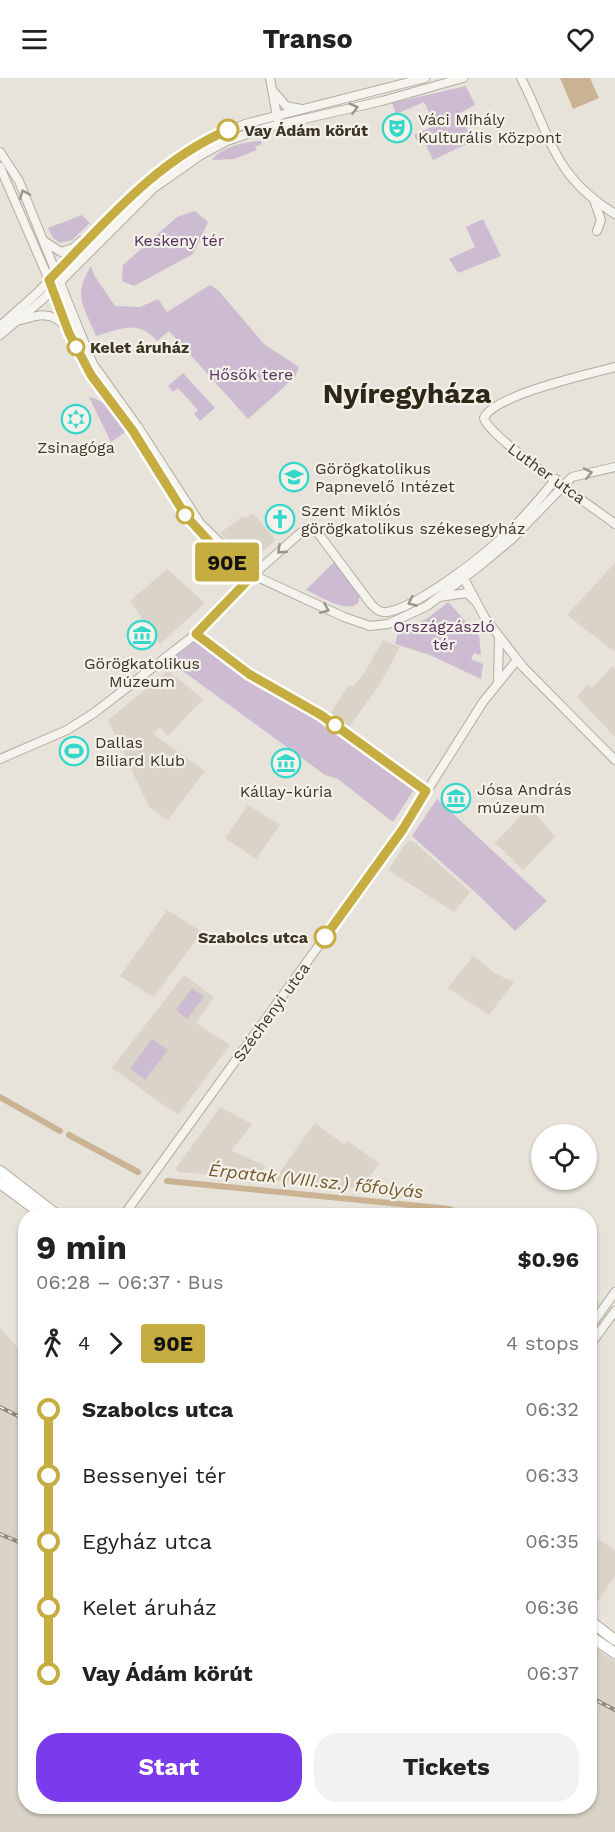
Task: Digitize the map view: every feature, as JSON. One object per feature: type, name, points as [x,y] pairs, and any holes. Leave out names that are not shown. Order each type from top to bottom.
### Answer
[{"type":"main road","points":[[0,1172],[48,1208]]},
{"type":"main road","points":[[0,1182],[34,1208]]},
{"type":"main road","points":[[597,1626],[615,1640]]},
{"type":"main road","points":[[597,1641],[615,1653]]},
{"type":"street","points":[[270,78],[278,122]]},
{"type":"street","points":[[0,335],[56,285],[154,188],[182,166],[227,141],[307,110],[425,78]]},
{"type":"street","points":[[0,326],[146,182],[175,159],[228,130],[278,122],[462,78]]},
{"type":"street","points":[[520,78],[559,160],[576,184],[595,202],[615,214]]},
{"type":"street","points":[[273,92],[286,106],[307,110]]},
{"type":"street","points":[[0,152],[18,181],[41,238],[52,276]]},
{"type":"street","points":[[154,188],[157,180],[173,166],[175,159]]},
{"type":"street","points":[[0,167],[84,348],[103,380],[138,426],[200,523],[253,575],[344,617],[370,626],[388,624],[410,616],[438,598],[560,482],[615,467]]},
{"type":"street","points":[[595,202],[601,217],[597,231]]},
{"type":"street","points":[[41,238],[49,246],[66,252],[80,242],[103,219],[116,212]]},
{"type":"street","points":[[56,285],[69,333],[91,375],[133,431],[186,516],[241,576],[253,575]]},
{"type":"street","points":[[0,319],[9,313],[16,312]]},
{"type":"street","points":[[17,322],[38,315],[49,315],[58,320],[69,333]]},
{"type":"street","name":"Luther utca","points":[[615,367],[554,383],[496,404],[489,409],[484,418],[491,430],[543,472],[560,482],[615,524]]},
{"type":"street","points":[[0,759],[67,730],[94,713],[196,634],[253,575],[302,530],[310,526],[318,532],[377,610],[385,612],[423,597],[462,573]]},
{"type":"street","points":[[462,573],[475,601],[517,660],[615,760]]},
{"type":"street","points":[[438,598],[467,593],[475,601]]},
{"type":"street","points":[[498,681],[499,637]]},
{"type":"street","name":"Széchenyi utca","points":[[129,1208],[403,829],[498,681],[517,660]]},
{"type":"street","points":[[597,1317],[615,1292]]},
{"type":"street","points":[[597,1335],[615,1311]]},
{"type":"shaded area","points":[[560,78],[590,78],[599,98],[573,109]]},
{"type":"shaded area","points":[[253,513],[276,540],[250,562],[220,533],[243,516],[246,518]]},
{"type":"shaded area","points":[[615,563],[615,652],[567,615]]},
{"type":"shaded area","points":[[167,569],[205,603],[160,644],[130,601]]},
{"type":"shaded area","points":[[383,640],[400,647],[380,684],[349,727],[330,714],[349,685],[353,687],[365,672]]},
{"type":"shaded area","points":[[612,667],[615,669],[615,737],[577,697],[588,684],[592,688]]},
{"type":"shaded area","points":[[168,671],[203,699],[168,736],[160,727],[153,734],[205,771],[168,820],[149,807],[108,720]]},
{"type":"shaded area","points":[[248,805],[280,825],[256,859],[225,838]]},
{"type":"shaded area","points":[[528,808],[537,815],[555,837],[523,870],[495,843]]},
{"type":"shaded area","points":[[408,841],[413,841],[470,892],[454,912],[388,870]]},
{"type":"shaded area","points":[[167,910],[202,932],[154,997],[120,976]]},
{"type":"shaded area","points":[[473,956],[496,974],[514,982],[489,1015],[448,988]]},
{"type":"shaded area","points":[[184,975],[214,997],[196,1023],[230,1045],[178,1115],[112,1068]]},
{"type":"shaded area","points":[[220,1107],[252,1124],[231,1151],[266,1166],[257,1178],[178,1172],[176,1168]]},
{"type":"shaded area","points":[[315,1123],[345,1145],[348,1141],[379,1164],[361,1189],[274,1180]]},
{"type":"shaded area","points":[[0,1327],[18,1349],[18,1814],[597,1814],[597,1649],[615,1662],[615,1832],[0,1832]]},
{"type":"shaded area","points":[[597,1538],[615,1550],[615,1576],[597,1602]]},
{"type":"green space","points":[[466,86],[475,105],[460,113],[473,141],[433,160],[424,141],[418,143],[414,135],[435,125],[424,102],[396,114],[392,103]]},
{"type":"green space","points":[[261,141],[262,144],[255,147],[257,150],[234,159],[212,160],[216,155],[234,146]]},
{"type":"green space","name":"Keskeny tér","points":[[195,211],[208,222],[193,254],[134,286],[122,281],[123,265],[177,217]]},
{"type":"green space","points":[[82,215],[90,223],[72,240],[60,243],[53,238],[48,228]]},
{"type":"green space","points":[[483,219],[501,256],[458,273],[449,259],[475,247],[466,227]]},
{"type":"green space","name":"Hősök tere","points":[[91,266],[94,275],[115,306],[140,307],[158,299],[167,312],[210,285],[219,291],[264,344],[299,367],[295,377],[248,419],[169,331],[157,341],[150,334],[136,328],[121,329],[96,336],[84,309],[81,294],[85,277]]},
{"type":"green space","points":[[183,373],[215,408],[200,421],[194,414],[198,410],[178,388],[173,392],[168,386]]},
{"type":"green space","points":[[89,397],[101,401],[112,410],[121,421],[124,433],[111,442]]},
{"type":"green space","points":[[334,562],[360,596],[358,603],[353,606],[340,605],[306,590]]},
{"type":"green space","name":"Országzászló tér","points":[[448,602],[479,636],[481,655],[474,653],[471,659],[483,664],[481,679],[430,655],[395,644],[398,633],[428,618]]},
{"type":"green space","points":[[199,638],[249,674],[321,715],[417,785],[393,822],[338,779],[325,775],[169,661]]},
{"type":"green space","points":[[437,799],[547,901],[515,931],[412,836]]},
{"type":"green space","points":[[192,988],[204,997],[187,1019],[176,1010]]},
{"type":"green space","points":[[152,1039],[168,1050],[145,1080],[130,1069]]},
{"type":"waterway","name":"Érpatak (VIII.sz.) főfolyás","points":[[0,1097],[60,1131]]},
{"type":"waterway","name":"Érpatak (VIII.sz.) főfolyás","points":[[69,1135],[138,1172]]},
{"type":"waterway","name":"Érpatak (VIII.sz.) főfolyás","points":[[167,1181],[440,1208]]},
{"type":"railway","points":[[0,1407],[18,1416]]},
{"type":"railway","points":[[0,1534],[18,1542]]},
{"type":"railway","points":[[597,1701],[615,1710]]},
{"type":"bus line","name":"90E","points":[[228,130],[191,148],[146,182],[49,280],[82,361],[133,431],[186,516],[213,549],[241,576],[253,575],[196,634],[249,674],[321,715],[426,791],[403,829],[325,937]]},
{"type":"place","name":"Váci Mihály Kulturális Központ","points":[[397,128]]},
{"type":"place","name":"Vay Ádám körút","points":[[228,130]]},
{"type":"place","name":"Kelet áruház","points":[[76,347]]},
{"type":"place","name":"Zsinagóga","points":[[76,419]]},
{"type":"place","name":"Görögkatolikus Papnevelő Intézet","points":[[294,477]]},
{"type":"place","name":"Szent Miklós görögkatolikus székesegyház","points":[[280,519]]},
{"type":"place","name":"Görögkatolikus Múzeum","points":[[142,635]]},
{"type":"place","name":"Dallas Biliard Klub","points":[[74,751]]},
{"type":"place","name":"Kállay-kúria","points":[[286,763]]},
{"type":"place","name":"Jósa András múzeum","points":[[456,798]]},
{"type":"place","name":"Szabolcs utca","points":[[325,937]]},
{"type":"district","name":"Nyíregyháza","points":[[407,393]]}]
